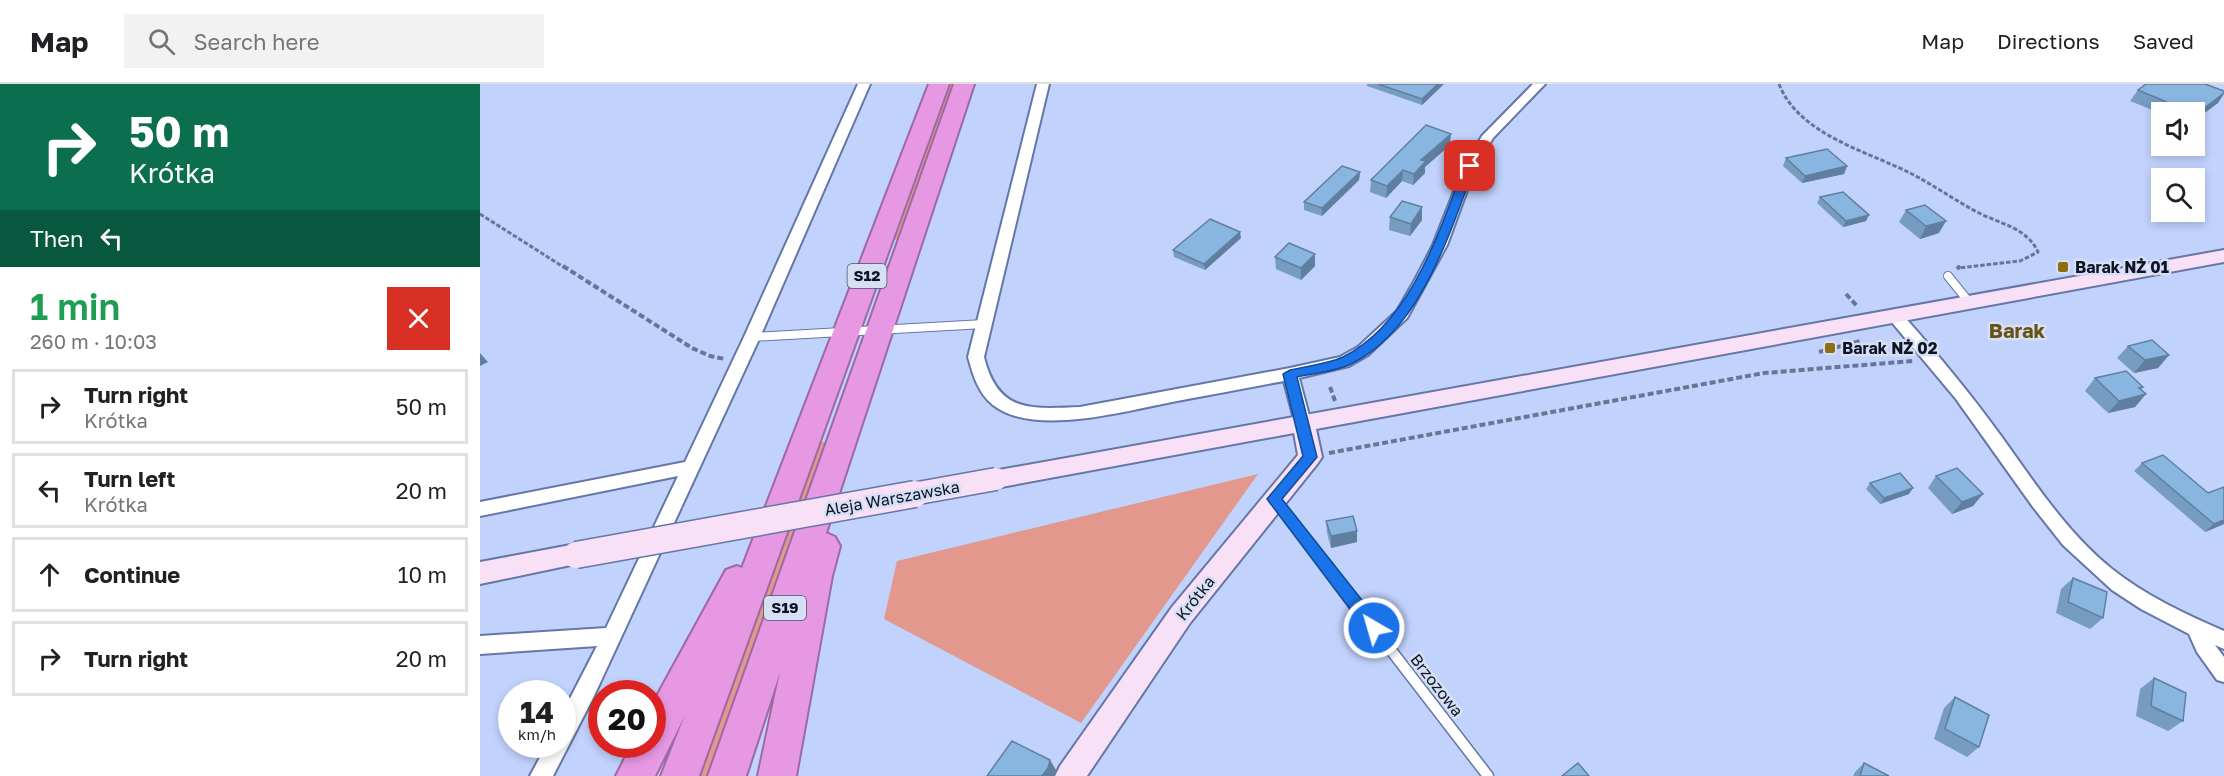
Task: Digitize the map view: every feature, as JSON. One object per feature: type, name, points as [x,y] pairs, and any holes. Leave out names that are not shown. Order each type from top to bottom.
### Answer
[{"type":"highway","name":"S12","points":[[666,716],[795,469],[939,84]]},
{"type":"highway","name":"S12","points":[[777,776],[816,576],[832,519],[842,441],[964,84]]},
{"type":"highway","name":"S19","points":[[727,776],[842,441]]},
{"type":"highway","name":"S19","points":[[680,776],[795,469]]},
{"type":"highway","name":"S12","points":[[634,776],[644,758]]},
{"type":"street","points":[[576,707],[741,363],[864,84]]},
{"type":"street","points":[[1043,84],[976,357],[979,378],[998,399],[1023,412],[1048,415],[1080,413],[1290,374],[1344,362],[1363,351],[1380,338],[1402,314],[1423,278],[1440,245],[1470,166],[1488,136],[1539,84]]},
{"type":"street","name":"Aleja Warszawska","points":[[480,573],[2224,256]]},
{"type":"street","points":[[1895,316],[1933,359],[2070,540],[2105,574],[2133,594],[2196,628],[2224,640]]},
{"type":"street","points":[[1290,374],[1310,457]]},
{"type":"street","name":"Krótka","points":[[1070,776],[1181,615],[1310,457]]},
{"type":"street","points":[[480,509],[692,467]]},
{"type":"street","points":[[2196,628],[2204,646],[2224,673]]},
{"type":"street","points":[[480,645],[611,636]]},
{"type":"street","points":[[541,776],[551,758]]},
{"type":"lane","points":[[1948,276],[1969,302]]},
{"type":"lane","points":[[752,337],[984,324]]},
{"type":"lane","name":"Brzozowa","points":[[1274,499],[1488,776]]},
{"type":"path","points":[[1779,84],[1780,93],[1786,102],[1823,133],[1910,174],[1983,215],[2008,226],[2033,240],[2038,252],[2020,261],[1960,266],[1948,276]]},
{"type":"path","points":[[480,214],[692,348],[710,356],[741,363]]},
{"type":"path","points":[[1310,457],[1764,373],[1933,359]]},
{"type":"shaded area","points":[[947,84],[956,84],[902,239],[891,240]]},
{"type":"shaded area","points":[[817,442],[828,442],[708,776],[698,776]]},
{"type":"shaded area","points":[[1258,474],[1081,723],[884,619],[897,561]]},
{"type":"building","points":[[1378,84],[1438,84],[1422,99]]},
{"type":"building","points":[[2146,84],[2205,84],[2224,91],[2224,93],[2205,108],[2205,102],[2167,102],[2138,90]]},
{"type":"building","points":[[1426,125],[1451,134],[1421,160],[1426,161],[1414,174],[1403,170],[1387,186],[1371,180]]},
{"type":"building","points":[[1827,149],[1847,166],[1805,176],[1786,158]]},
{"type":"building","points":[[1342,166],[1360,172],[1322,208],[1304,202]]},
{"type":"building","points":[[1843,192],[1869,215],[1846,221],[1820,197]]},
{"type":"building","points":[[1402,201],[1422,207],[1411,224],[1390,217]]},
{"type":"building","points":[[1925,205],[1946,221],[1926,226],[1906,210]]},
{"type":"building","points":[[1210,219],[1240,232],[1204,264],[1173,250]]},
{"type":"building","points":[[1289,243],[1315,254],[1301,268],[1275,257]]},
{"type":"building","points":[[2152,340],[2169,355],[2145,360],[2128,346]]},
{"type":"building","points":[[2126,371],[2143,387],[2139,388],[2146,394],[2119,401],[2095,378]]},
{"type":"building","points":[[2163,455],[2208,493],[2224,487],[2224,520],[2214,524],[2142,463]]},
{"type":"building","points":[[1957,468],[1983,494],[1962,502],[1936,476]]},
{"type":"building","points":[[1900,473],[1913,488],[1884,498],[1870,483]]},
{"type":"building","points":[[1353,516],[1357,531],[1331,536],[1326,521]]},
{"type":"building","points":[[2073,578],[2107,592],[2103,618],[2068,602]]},
{"type":"building","points":[[2154,678],[2186,693],[2183,721],[2151,706]]},
{"type":"building","points":[[1955,697],[1989,715],[1979,747],[1945,729]]},
{"type":"building","points":[[1012,741],[1050,760],[1042,776],[987,776]]},
{"type":"building","points":[[1578,763],[1589,776],[1562,776]]},
{"type":"building","points":[[1864,763],[1889,776],[1860,776]]},
{"type":"place","name":"Barak NŻ 01","points":[[2063,267]]},
{"type":"place","name":"Barak NŻ 02","points":[[1830,348]]},
{"type":"district","name":"Barak","points":[[2017,331]]},
{"type":"route","points":[[1374,628],[1274,499],[1310,457],[1290,374],[1344,362],[1380,338],[1402,314],[1440,245],[1470,166]]}]
